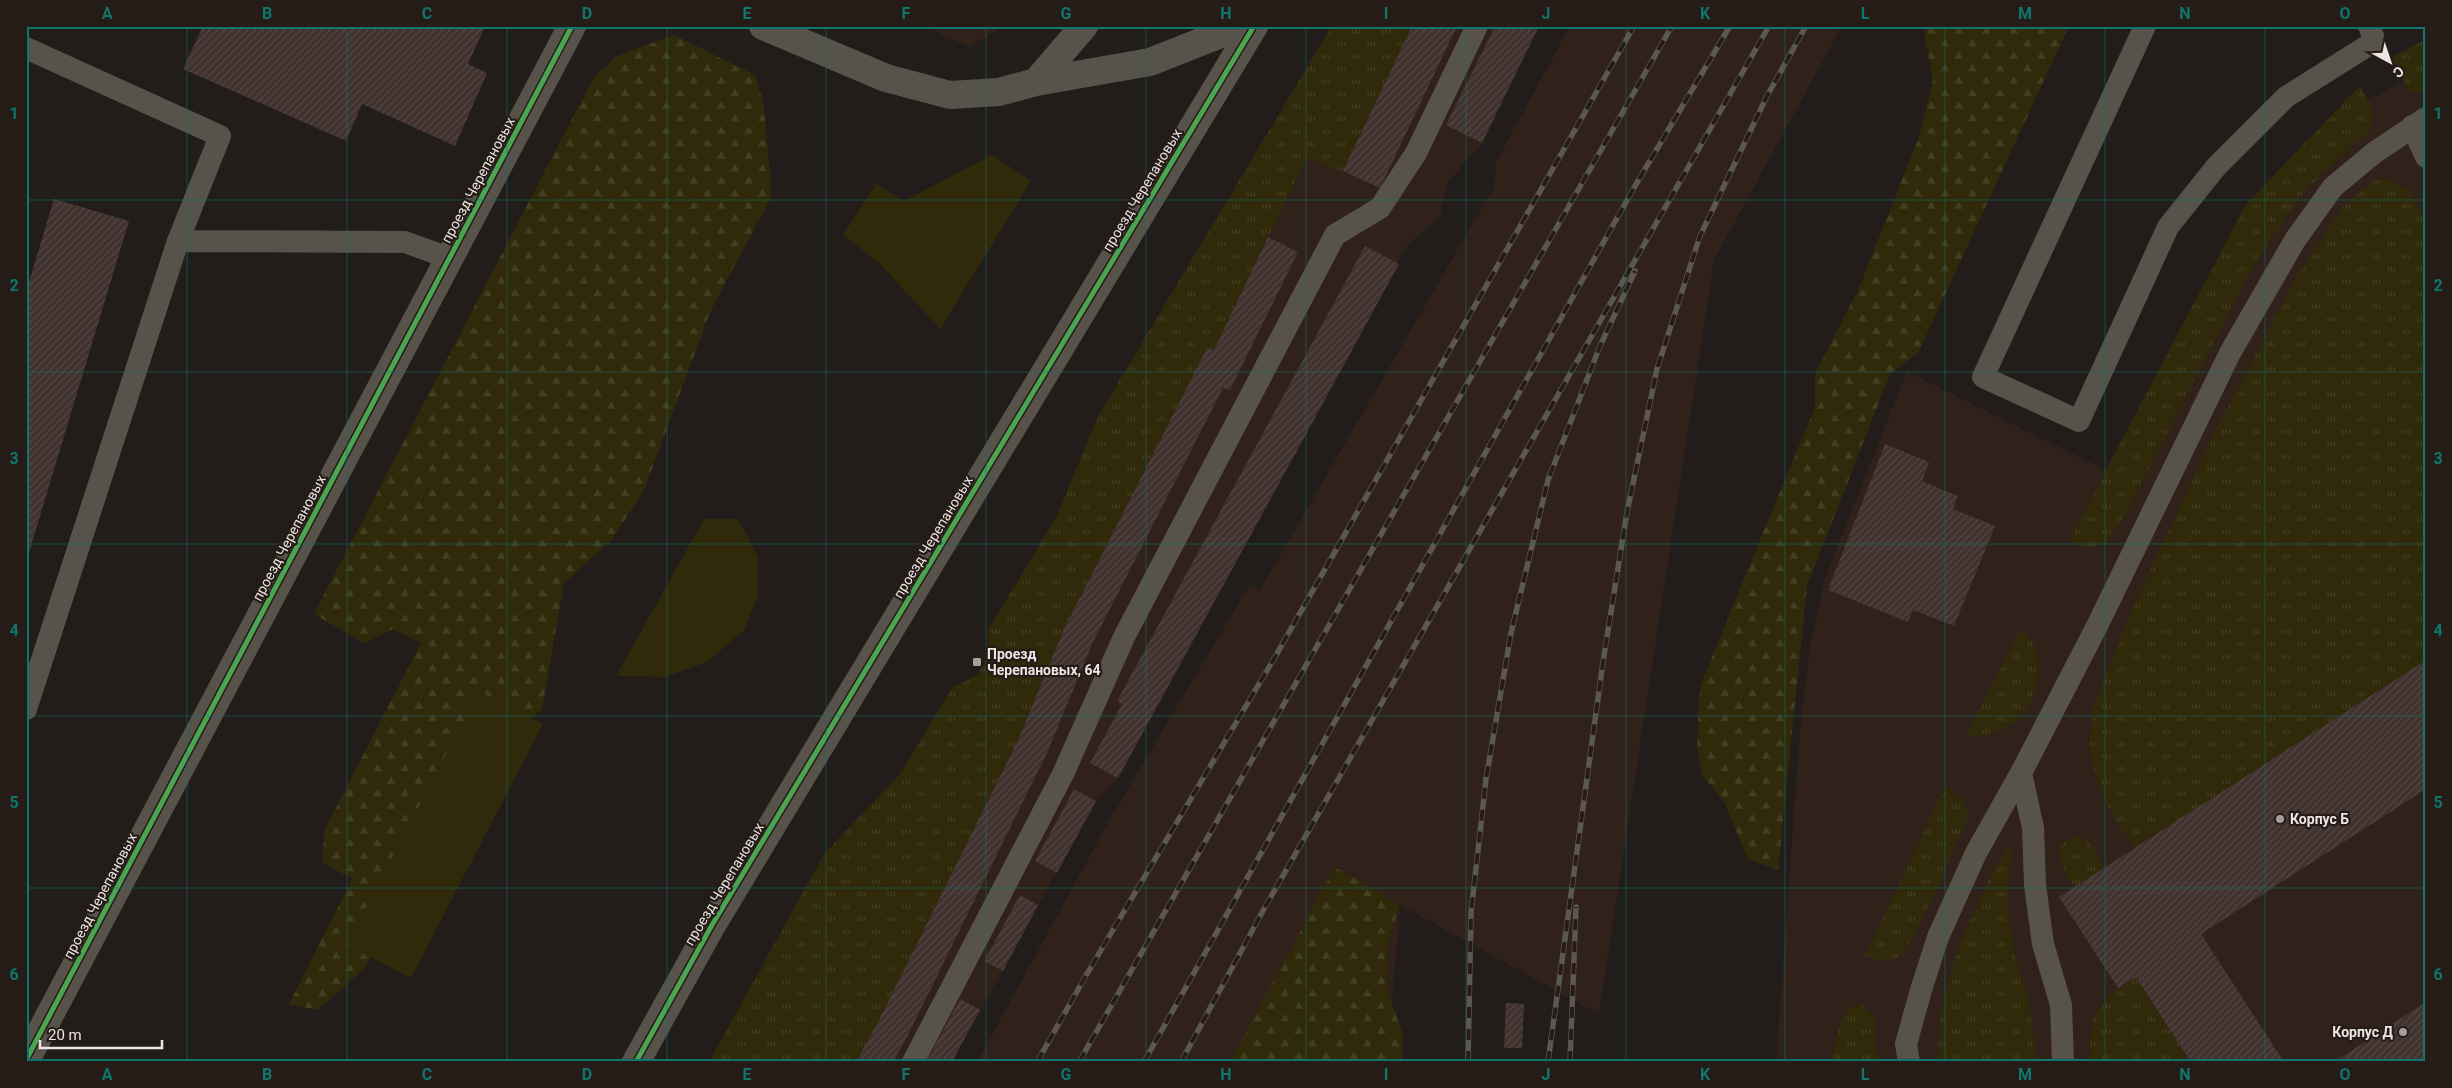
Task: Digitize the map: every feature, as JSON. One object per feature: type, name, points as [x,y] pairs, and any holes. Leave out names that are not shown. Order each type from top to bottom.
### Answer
[{"type":"street","name":"проезд Черепановых","points":[[26,1060],[572,26]]},
{"type":"street","points":[[763,26],[886,78],[950,96],[999,92],[1036,82],[1150,62],[1241,26]]},
{"type":"street","points":[[1036,82],[1084,26]]},
{"type":"street","name":"проезд Черепановых","points":[[636,1062],[712,925],[1254,26]]},
{"type":"lane","points":[[912,1062],[1063,774],[1124,638],[1335,235],[1380,208],[1416,154],[1477,26]]},
{"type":"lane","points":[[2145,26],[1983,377],[2079,421],[2168,227],[2216,167],[2286,97],[2375,41],[2369,26]]},
{"type":"lane","points":[[26,48],[220,136],[178,241],[26,709]]},
{"type":"lane","points":[[1909,1062],[1906,1044],[1938,937],[1976,853],[2021,773],[2097,626],[2230,353],[2295,240],[2333,187],[2419,122],[2426,156]]},
{"type":"lane","points":[[178,241],[406,242],[449,258]]},
{"type":"lane","points":[[2021,773],[2033,828],[2035,885],[2043,944],[2061,1005],[2063,1062]]},
{"type":"shaded area","points":[[923,26],[1005,26],[969,47]]},
{"type":"shaded area","points":[[1412,26],[1539,26],[1482,143],[1448,182],[1440,216],[1406,247],[1118,778],[1096,801],[952,1062],[856,1062],[879,1020],[1018,740],[1064,629],[1207,348],[1214,350],[1308,157],[1343,170]]},
{"type":"shaded area","points":[[1570,26],[1842,26],[1714,260],[1599,1014],[1400,905],[1387,1062],[977,1062],[1110,819],[1250,584],[1260,590],[1494,187],[1496,162]]},
{"type":"shaded area","points":[[2426,39],[2426,1062],[1776,1062],[1801,719],[1810,647],[1825,578],[1907,371],[2106,470],[2246,204],[2360,86],[2368,100],[2403,82],[2392,57]]},
{"type":"green space","points":[[1332,26],[1412,26],[1343,171],[1307,158],[1214,350],[1207,348],[1064,629],[1018,740],[879,1020],[856,1062],[709,1062],[824,854],[900,774],[952,688],[977,675],[989,656],[988,630],[1057,516],[1097,418]]},
{"type":"green space","points":[[1923,26],[2069,26],[1918,353],[1890,374],[1807,586],[1778,870],[1748,859],[1723,800],[1703,776],[1697,747],[1700,686],[1815,407],[1815,374],[1859,288],[1918,140],[1933,81]]},
{"type":"green space","points":[[674,35],[755,75],[764,106],[772,196],[710,312],[644,490],[611,541],[564,583],[542,709],[493,750],[452,800],[364,969],[318,1010],[289,1004],[352,879],[322,862],[325,829],[421,643],[393,629],[364,643],[314,614],[594,77],[617,56]]},
{"type":"green space","points":[[2426,39],[2426,90],[2412,94],[2407,88],[2392,57]]},
{"type":"green space","points":[[2360,86],[2372,112],[2373,123],[2371,129],[2299,198],[2264,249],[2240,290],[2128,511],[2105,544],[2087,548],[2069,541],[2246,204]]},
{"type":"green space","points":[[992,155],[1031,181],[940,329],[881,265],[843,235],[876,184],[904,201]]},
{"type":"green space","points":[[2387,179],[2406,188],[2426,221],[2426,660],[2135,849],[2104,801],[2096,776],[2089,746],[2093,708],[2131,612],[2212,438],[2300,271],[2345,205],[2372,181]]},
{"type":"green space","points":[[704,519],[738,519],[758,557],[758,596],[744,630],[707,662],[665,677],[616,676]]},
{"type":"green space","points":[[2021,630],[2031,640],[2037,653],[2039,667],[2033,697],[2016,721],[2004,729],[1985,735],[1966,736]]},
{"type":"green space","points":[[479,691],[543,724],[411,978],[347,945]]},
{"type":"green space","points":[[1946,785],[1963,802],[1968,816],[1925,914],[1906,949],[1898,957],[1886,960],[1865,955]]},
{"type":"green space","points":[[2077,836],[2088,840],[2105,868],[2075,888],[2061,865],[2058,849],[2066,840]]},
{"type":"green space","points":[[2011,844],[2008,905],[2010,928],[2016,959],[2028,995],[2037,1062],[1938,1062],[1940,1020],[1954,964],[1976,907],[2000,859]]},
{"type":"green space","points":[[1335,867],[1400,905],[1388,940],[1386,986],[1403,1035],[1402,1062],[1230,1062]]},
{"type":"green space","points":[[2136,977],[2191,1062],[2091,1062],[2091,1033],[2097,1011],[2112,994]]},
{"type":"green space","points":[[1861,1004],[1876,1019],[1878,1062],[1833,1062],[1835,1041],[1842,1019],[1850,1008]]},
{"type":"building","points":[[203,26],[485,26],[468,64],[487,73],[455,146],[362,104],[346,141],[183,69]]},
{"type":"building","points":[[1412,26],[1457,26],[1380,188],[1343,171]]},
{"type":"building","points":[[1495,26],[1539,26],[1482,143],[1446,125]]},
{"type":"building","points":[[54,199],[129,221],[27,559],[26,292]]},
{"type":"building","points":[[1268,237],[1298,252],[1230,390],[1223,388],[1093,642],[1047,753],[908,1035],[893,1062],[856,1062],[879,1020],[1018,740],[1064,629],[1207,348],[1214,350]]},
{"type":"building","points":[[1365,246],[1399,264],[1118,778],[1090,763],[1122,704],[1117,701]]},
{"type":"building","points":[[1885,444],[1929,462],[1922,481],[1958,496],[1953,509],[1995,526],[1954,626],[1913,610],[1908,622],[1828,590]]},
{"type":"building","name":"Корпус Б","points":[[2426,660],[2426,789],[2201,934],[2284,1062],[2191,1062],[2136,977],[2118,988],[2059,897]]},
{"type":"building","points":[[1074,789],[1096,801],[1057,873],[1035,861]]},
{"type":"building","points":[[1020,895],[1038,905],[1003,971],[984,961]]},
{"type":"building","points":[[960,999],[980,1010],[952,1062],[926,1062]]},
{"type":"building","name":"Корпус Д","points":[[2426,1002],[2426,1062],[2334,1062]]},
{"type":"building","points":[[1506,1003],[1524,1004],[1522,1048],[1504,1048]]},
{"type":"railway","points":[[1037,1062],[1088,972],[1275,657],[1634,26]]},
{"type":"railway","points":[[1079,1062],[1672,26]]},
{"type":"railway","points":[[1144,1062],[1635,186],[1730,26]]},
{"type":"railway","points":[[1181,1062],[1265,907],[1769,26]]},
{"type":"railway","points":[[1548,1062],[1603,662],[1627,512],[1657,369],[1700,236],[1767,96],[1806,26]]},
{"type":"railway","points":[[1468,1062],[1471,913],[1486,779],[1511,633],[1548,480],[1600,346],[1635,271]]},
{"type":"railway","points":[[1570,1062],[1576,907]]},
{"type":"cycle path","points":[[26,1060],[572,26]]},
{"type":"cycle path","points":[[636,1062],[712,925],[1254,26]]},
{"type":"place","name":"Проезд Черепановых, 64","points":[[977,662]]},
{"type":"place","name":"Корпус Б","points":[[2280,819]]},
{"type":"place","name":"Корпус Д","points":[[2403,1032]]}]
